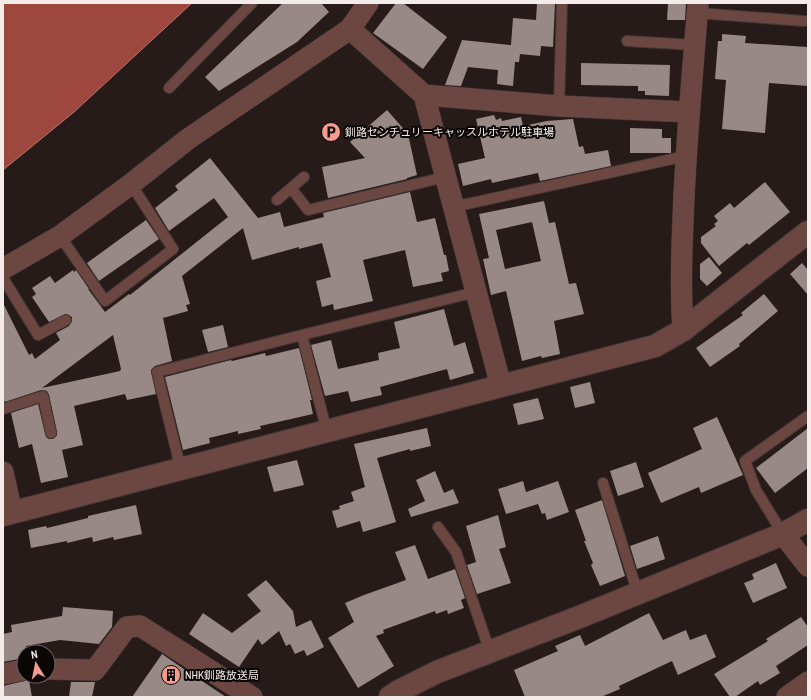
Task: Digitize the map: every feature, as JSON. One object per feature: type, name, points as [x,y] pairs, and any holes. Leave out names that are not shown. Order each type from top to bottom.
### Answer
[{"type":"street","points":[[3,269],[60,236],[131,184],[188,139],[350,29],[368,3]]},
{"type":"street","points":[[683,330],[681,300],[686,156],[698,8]]},
{"type":"street","points":[[350,29],[424,95],[501,386]]},
{"type":"street","points":[[424,95],[559,106],[689,112]]},
{"type":"street","points":[[3,472],[8,514],[655,346],[683,330],[808,232]]},
{"type":"street","points":[[390,697],[398,691],[437,672],[638,594],[782,534],[808,520]]},
{"type":"street","points":[[782,534],[808,566]]},
{"type":"street","points":[[56,669],[95,670],[127,627],[140,626],[252,697]]},
{"type":"street","points":[[3,674],[16,672]]},
{"type":"street","points":[[787,697],[808,682]]},
{"type":"lane","points":[[169,88],[252,3]]},
{"type":"lane","points":[[559,106],[562,3]]},
{"type":"lane","points":[[698,8],[804,21]]},
{"type":"lane","points":[[627,41],[694,45]]},
{"type":"lane","points":[[453,207],[686,156]]},
{"type":"lane","points":[[277,200],[304,177]]},
{"type":"lane","points":[[290,188],[308,210],[445,177]]},
{"type":"lane","points":[[60,236],[105,301],[174,248],[131,184]]},
{"type":"lane","points":[[3,278],[38,335],[66,320]]},
{"type":"lane","points":[[181,470],[158,372],[302,334],[476,292]]},
{"type":"lane","points":[[302,334],[328,432]]},
{"type":"lane","points":[[3,410],[43,396],[51,433]]},
{"type":"lane","points":[[782,534],[756,490],[746,461],[808,416]]},
{"type":"lane","points":[[604,483],[638,594]]},
{"type":"lane","points":[[438,527],[456,552],[490,652]]},
{"type":"shaded area","points":[[3,3],[192,3],[74,112],[3,170]]},
{"type":"building","points":[[283,3],[321,3],[329,12],[297,42],[219,91],[205,77]]},
{"type":"building","points":[[396,3],[403,3],[447,37],[423,69],[373,33]]},
{"type":"building","points":[[537,3],[555,3],[553,47],[541,46],[540,56],[520,54],[519,62],[515,62],[513,86],[497,84],[498,70],[468,67],[461,86],[445,85],[462,40],[511,45],[513,18],[536,20]]},
{"type":"building","points":[[668,3],[686,3],[685,20],[667,20]]},
{"type":"building","points":[[722,34],[746,36],[745,43],[808,47],[808,86],[769,83],[765,133],[722,129],[726,80],[715,79],[718,41],[722,41]]},
{"type":"building","points":[[581,63],[670,65],[669,96],[645,95],[645,91],[638,91],[638,86],[581,85]]},
{"type":"building","points":[[387,110],[408,134],[417,175],[407,179],[328,198],[322,167],[365,158],[350,142]]},
{"type":"building","points":[[494,115],[496,120],[501,118],[502,121],[521,117],[523,126],[547,121],[573,119],[579,147],[583,146],[585,154],[608,150],[611,166],[540,181],[538,173],[492,183],[491,179],[463,186],[458,164],[485,158],[476,119]]},
{"type":"building","points":[[630,128],[662,129],[662,138],[671,138],[671,153],[630,153]]},
{"type":"building","points":[[210,158],[258,218],[280,212],[284,227],[324,217],[323,213],[410,192],[417,222],[435,218],[449,271],[441,273],[443,281],[413,287],[405,250],[363,260],[373,301],[334,310],[333,304],[322,307],[316,281],[331,277],[322,243],[299,249],[299,247],[252,260],[243,228],[182,276],[190,304],[186,305],[188,311],[163,318],[172,361],[155,366],[151,370],[156,394],[127,400],[125,394],[74,406],[83,445],[62,450],[68,477],[41,483],[32,444],[19,448],[11,413],[38,404],[46,437],[53,439],[57,435],[57,432],[47,391],[41,390],[5,402],[3,399],[3,303],[29,355],[32,353],[35,359],[60,340],[56,333],[69,326],[72,321],[72,317],[66,314],[49,322],[32,297],[36,294],[32,288],[50,276],[55,283],[73,270],[74,272],[76,270],[105,312],[129,294],[130,295],[228,217],[214,198],[169,231],[155,208],[178,190],[175,186]],"holes":[[[113,335],[121,369],[120,371],[42,388]]]},
{"type":"building","points":[[765,182],[790,212],[749,245],[747,243],[719,266],[701,243],[701,237],[716,226],[714,224],[718,221],[714,216],[730,203],[734,208]]},
{"type":"building","points":[[544,201],[549,223],[555,222],[569,284],[576,283],[584,314],[554,321],[560,354],[542,358],[541,356],[522,361],[506,291],[491,295],[483,259],[489,258],[479,214]],"holes":[[[532,222],[541,261],[505,269],[496,230]]]},
{"type":"building","points":[[146,220],[159,239],[99,281],[87,263]]},
{"type":"building","points":[[709,257],[722,273],[707,286],[700,279],[700,264]]},
{"type":"building","points":[[802,263],[808,270],[808,295],[790,274]]},
{"type":"building","points":[[764,294],[778,311],[739,344],[740,346],[710,367],[696,348],[743,315],[741,313]]},
{"type":"building","points":[[444,309],[454,346],[465,342],[474,373],[450,380],[447,369],[380,387],[382,395],[351,402],[348,391],[325,396],[311,345],[331,340],[338,369],[379,360],[378,353],[400,348],[394,322]]},
{"type":"building","points":[[223,325],[228,347],[208,352],[202,330]]},
{"type":"building","points":[[299,348],[312,400],[310,400],[313,414],[260,426],[261,429],[238,434],[238,431],[209,438],[210,443],[183,450],[165,377],[231,360],[265,353],[266,356]]},
{"type":"building","points":[[590,382],[595,403],[575,408],[570,387]]},
{"type":"building","points":[[538,398],[544,419],[518,425],[513,404]]},
{"type":"building","points":[[717,417],[743,475],[701,493],[699,487],[661,503],[648,473],[702,449],[693,428]]},
{"type":"building","points":[[427,428],[431,446],[410,451],[410,449],[377,458],[396,522],[363,532],[360,521],[337,528],[332,511],[340,509],[339,506],[354,501],[351,492],[365,487],[354,444]]},
{"type":"building","points":[[808,428],[808,468],[775,493],[756,468]]},
{"type":"building","points":[[297,460],[304,485],[274,492],[267,467]]},
{"type":"building","points":[[636,462],[644,487],[618,496],[610,471]]},
{"type":"building","points":[[435,471],[444,493],[453,489],[459,503],[411,517],[408,509],[425,501],[416,480]]},
{"type":"building","points":[[523,481],[526,492],[558,481],[569,512],[547,520],[545,513],[542,514],[538,504],[506,514],[498,489]]},
{"type":"building","points":[[602,500],[625,576],[600,586],[591,565],[593,563],[584,541],[586,541],[575,510]]},
{"type":"building","points":[[136,505],[142,534],[114,540],[113,537],[93,542],[92,537],[67,543],[67,541],[31,548],[28,530],[46,526],[47,528],[88,518],[88,516]]},
{"type":"building","points":[[498,515],[506,547],[499,549],[511,583],[477,594],[467,565],[476,562],[466,526]]},
{"type":"building","points":[[658,536],[665,559],[637,569],[630,546]]},
{"type":"building","points":[[415,545],[428,579],[455,569],[465,598],[461,600],[464,608],[448,614],[447,610],[436,614],[435,611],[383,630],[384,633],[376,636],[394,666],[358,688],[328,638],[354,622],[345,603],[406,580],[395,552]]},
{"type":"building","points":[[776,563],[787,588],[753,603],[744,583],[754,579],[752,574]]},
{"type":"building","points":[[266,580],[293,611],[296,627],[311,620],[324,647],[307,656],[304,650],[295,654],[290,644],[286,646],[279,631],[262,645],[258,639],[239,667],[189,634],[203,613],[232,633],[261,611],[247,595]]},
{"type":"building","points":[[63,607],[113,611],[112,627],[99,644],[60,640],[37,644],[16,644],[16,660],[3,662],[3,634],[12,632],[11,625],[62,616]]},
{"type":"building","points":[[649,613],[663,640],[686,630],[690,640],[706,634],[716,657],[678,675],[672,661],[619,686],[620,689],[601,697],[525,697],[514,670],[558,651],[555,646],[580,635],[585,646]]},
{"type":"building","points":[[801,617],[808,627],[808,645],[776,666],[780,673],[760,685],[758,681],[735,697],[730,697],[714,674],[768,641],[766,639]]},
{"type":"building","name":"NHK釧路放送局","points":[[162,654],[178,665],[226,697],[132,697]]},
{"type":"building","points":[[71,682],[95,682],[92,697],[69,697]]},
{"type":"building","points":[[16,683],[30,684],[32,697],[3,697],[3,686]]},
{"type":"place","name":"釧路センチュリーキャッスルホテル駐車場","points":[[331,132]]},
{"type":"place","name":"NHK釧路放送局","points":[[171,675]]}]
